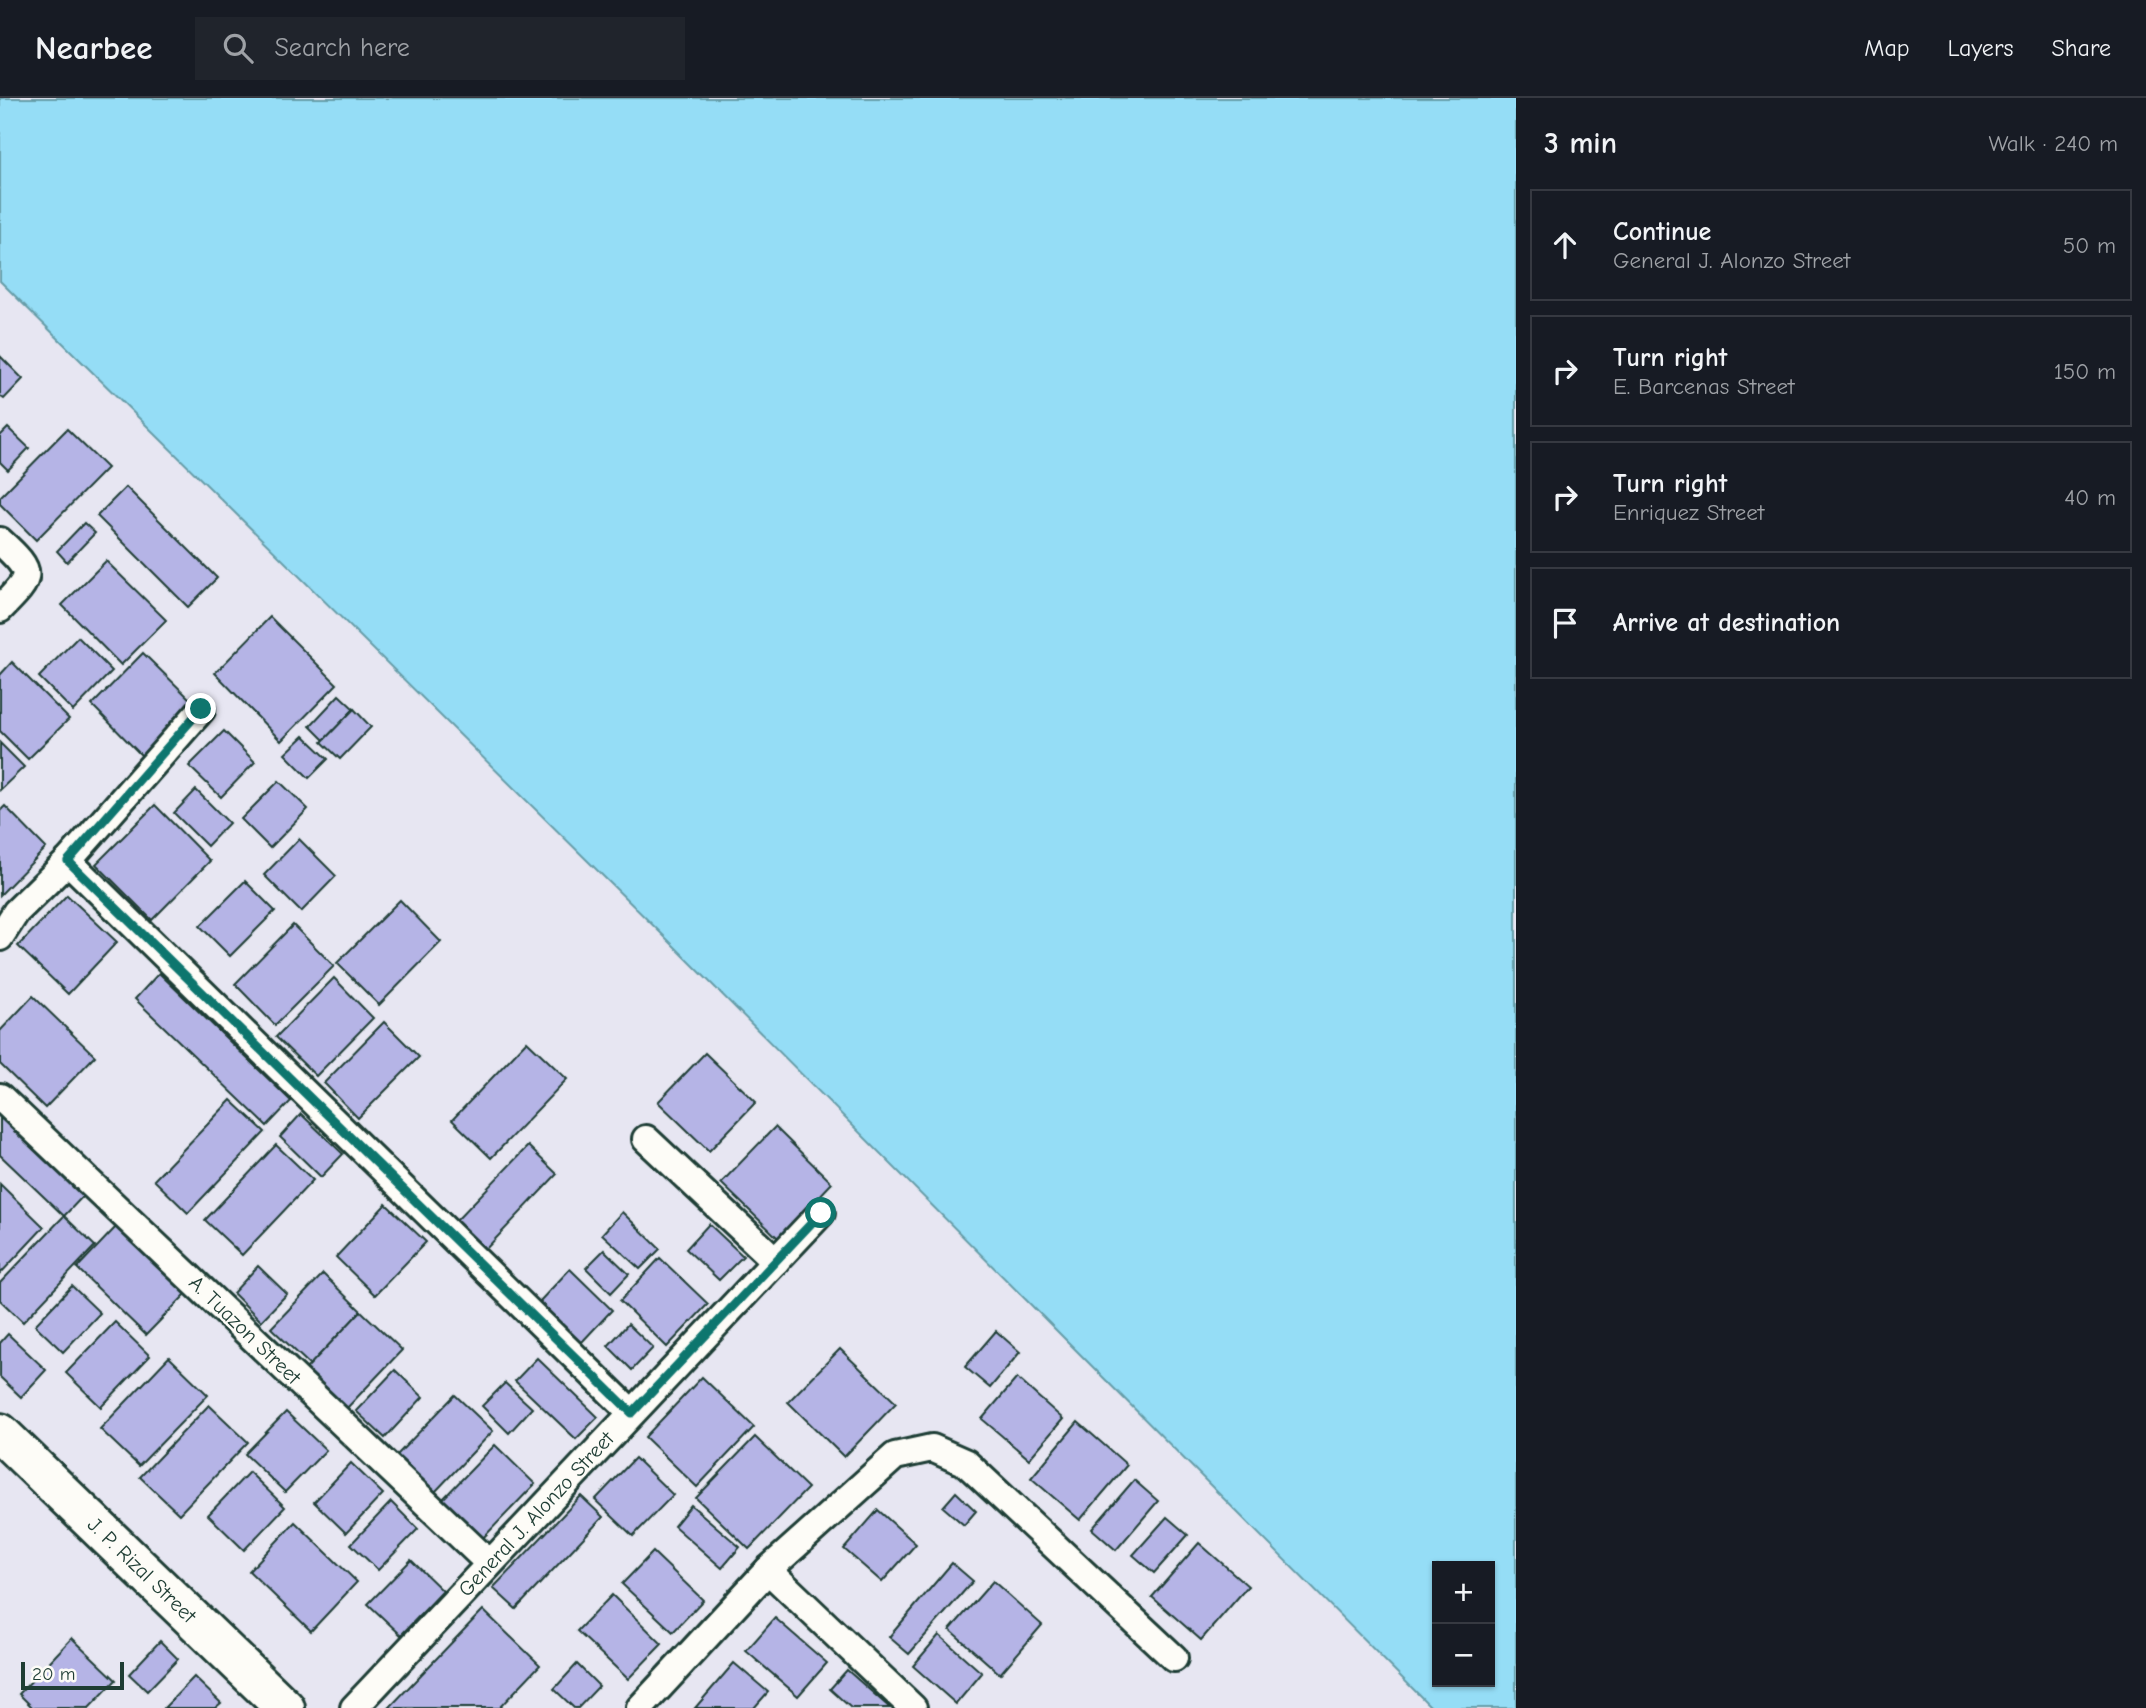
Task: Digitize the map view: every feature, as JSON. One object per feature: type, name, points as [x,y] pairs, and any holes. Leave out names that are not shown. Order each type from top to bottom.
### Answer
[{"type":"street","points":[[0,541],[22,561],[26,573],[24,585],[0,609]]},
{"type":"street","points":[[0,937],[16,912],[68,861],[201,709]]},
{"type":"street","points":[[68,861],[632,1413]]},
{"type":"street","name":"A. Tuazon Street","points":[[0,1097],[489,1563]]},
{"type":"street","points":[[646,1139],[776,1261]]},
{"type":"street","name":"General J. Alonzo Street","points":[[354,1708],[821,1213]]},
{"type":"street","name":"J. P. Rizal Street","points":[[0,1433],[285,1708]]},
{"type":"street","points":[[639,1708],[768,1570],[895,1456],[932,1448],[967,1463],[1174,1658]]},
{"type":"street","points":[[768,1570],[913,1708]]},
{"type":"water","points":[[0,98],[1516,98],[1516,1708],[1432,1708],[674,946],[0,281]]},
{"type":"building","points":[[0,356],[23,379],[4,399],[0,396]]},
{"type":"building","points":[[8,428],[29,448],[8,470],[0,462],[0,436]]},
{"type":"building","points":[[67,429],[107,468],[36,540],[0,504],[0,497]]},
{"type":"building","points":[[126,487],[217,578],[188,607],[97,516]]},
{"type":"building","points":[[84,523],[95,533],[67,562],[57,551]]},
{"type":"building","points":[[106,561],[166,620],[121,665],[62,605]]},
{"type":"building","points":[[270,617],[337,684],[281,741],[215,673]]},
{"type":"building","points":[[78,637],[112,671],[73,711],[39,677]]},
{"type":"building","points":[[143,653],[194,703],[142,756],[92,705]]},
{"type":"building","points":[[12,662],[69,719],[28,759],[0,731],[0,675]]},
{"type":"building","points":[[339,695],[354,709],[324,740],[310,726]]},
{"type":"building","points":[[354,709],[371,727],[340,759],[322,742]]},
{"type":"building","points":[[224,731],[255,762],[221,797],[189,766]]},
{"type":"building","points":[[304,736],[328,759],[309,778],[285,754]]},
{"type":"building","points":[[0,743],[24,767],[0,790]]},
{"type":"building","points":[[279,781],[308,809],[270,848],[241,819]]},
{"type":"building","points":[[196,790],[229,823],[207,846],[174,813]]},
{"type":"building","points":[[155,805],[210,861],[152,920],[96,864]]},
{"type":"building","points":[[5,806],[46,848],[0,895],[0,811]]},
{"type":"building","points":[[299,839],[336,876],[301,912],[264,875]]},
{"type":"building","points":[[245,881],[275,911],[230,956],[200,926]]},
{"type":"building","points":[[67,895],[117,942],[68,994],[18,946]]},
{"type":"building","points":[[400,900],[441,942],[379,1005],[337,963]]},
{"type":"building","points":[[293,925],[334,966],[275,1025],[235,984]]},
{"type":"building","points":[[159,973],[291,1101],[267,1126],[135,999]]},
{"type":"building","points":[[334,978],[373,1018],[316,1076],[276,1037]]},
{"type":"building","points":[[33,996],[95,1056],[45,1108],[0,1064],[0,1031]]},
{"type":"building","points":[[384,1022],[419,1057],[358,1118],[324,1083]]},
{"type":"building","points":[[527,1041],[567,1079],[491,1158],[452,1120]]},
{"type":"building","points":[[705,1053],[756,1102],[709,1151],[658,1102]]},
{"type":"building","points":[[231,1100],[265,1132],[188,1213],[154,1180]]},
{"type":"building","points":[[0,1111],[85,1194],[64,1216],[0,1155]]},
{"type":"building","points":[[301,1114],[343,1154],[321,1177],[280,1137]]},
{"type":"building","points":[[775,1127],[832,1183],[779,1239],[721,1183]]},
{"type":"building","points":[[276,1145],[313,1180],[242,1255],[205,1220]]},
{"type":"building","points":[[528,1146],[557,1174],[483,1252],[453,1224]]},
{"type":"building","points":[[0,1184],[44,1227],[0,1274]]},
{"type":"building","points":[[386,1204],[426,1242],[375,1295],[336,1257]]},
{"type":"building","points":[[622,1212],[660,1249],[640,1269],[602,1234]]},
{"type":"building","points":[[64,1216],[95,1246],[23,1322],[0,1300],[0,1283]]},
{"type":"building","points":[[709,1224],[743,1256],[719,1280],[686,1249]]},
{"type":"building","points":[[116,1227],[186,1294],[146,1335],[77,1268]]},
{"type":"building","points":[[604,1250],[629,1274],[611,1293],[586,1268]]},
{"type":"building","points":[[660,1258],[708,1304],[667,1347],[620,1301]]},
{"type":"building","points":[[258,1266],[287,1294],[261,1321],[233,1293]]},
{"type":"building","points":[[570,1269],[612,1310],[581,1343],[538,1303]]},
{"type":"building","points":[[323,1274],[361,1311],[310,1365],[271,1328]]},
{"type":"building","points":[[72,1286],[100,1313],[63,1352],[35,1325]]},
{"type":"building","points":[[361,1311],[402,1350],[346,1409],[305,1370]]},
{"type":"building","points":[[115,1322],[150,1356],[101,1407],[66,1373]]},
{"type":"building","points":[[628,1324],[653,1348],[632,1370],[608,1346]]},
{"type":"building","points":[[996,1331],[1020,1352],[990,1388],[965,1367]]},
{"type":"building","points":[[8,1334],[46,1370],[21,1397],[0,1377],[0,1343]]},
{"type":"building","points":[[840,1349],[896,1403],[844,1457],[788,1402]]},
{"type":"building","points":[[169,1357],[208,1395],[139,1466],[100,1429]]},
{"type":"building","points":[[537,1358],[598,1417],[576,1439],[515,1381]]},
{"type":"building","points":[[395,1370],[423,1397],[385,1438],[356,1411]]},
{"type":"building","points":[[702,1377],[754,1427],[697,1487],[645,1437]]},
{"type":"building","points":[[1017,1378],[1063,1419],[1029,1459],[982,1419]]},
{"type":"building","points":[[505,1383],[532,1408],[509,1433],[482,1406]]},
{"type":"building","points":[[455,1395],[493,1431],[434,1493],[396,1456]]},
{"type":"building","points":[[209,1405],[248,1442],[179,1514],[140,1477]]},
{"type":"building","points":[[286,1412],[326,1450],[285,1492],[245,1454]]},
{"type":"building","points":[[1078,1422],[1127,1465],[1080,1520],[1031,1478]]},
{"type":"building","points":[[755,1437],[808,1488],[749,1549],[696,1498]]},
{"type":"building","points":[[495,1445],[535,1484],[480,1541],[440,1502]]},
{"type":"building","points":[[635,1458],[673,1495],[633,1536],[595,1500]]},
{"type":"building","points":[[351,1463],[383,1494],[346,1533],[314,1502]]},
{"type":"building","points":[[249,1472],[285,1507],[244,1550],[208,1515]]},
{"type":"building","points":[[1134,1480],[1158,1501],[1116,1550],[1092,1529]]},
{"type":"building","points":[[956,1492],[976,1511],[964,1525],[943,1507]]},
{"type":"building","points":[[581,1496],[603,1517],[516,1609],[493,1588]]},
{"type":"building","points":[[391,1502],[418,1529],[378,1570],[351,1544]]},
{"type":"building","points":[[691,1505],[740,1547],[722,1568],[674,1526]]},
{"type":"building","points":[[878,1510],[916,1544],[882,1582],[844,1549]]},
{"type":"building","points":[[1167,1517],[1188,1535],[1154,1573],[1133,1555]]},
{"type":"building","points":[[295,1522],[357,1582],[311,1631],[249,1571]]},
{"type":"building","points":[[1199,1543],[1248,1586],[1201,1640],[1152,1597]]},
{"type":"building","points":[[653,1552],[703,1600],[673,1632],[622,1584]]},
{"type":"building","points":[[411,1560],[443,1591],[401,1635],[368,1604]]},
{"type":"building","points":[[952,1563],[973,1581],[909,1654],[889,1637]]},
{"type":"building","points":[[993,1581],[1042,1625],[1000,1674],[950,1630]]},
{"type":"building","points":[[612,1595],[662,1644],[628,1679],[577,1631]]},
{"type":"building","points":[[483,1610],[540,1665],[499,1708],[389,1708]]},
{"type":"building","points":[[775,1618],[827,1663],[798,1696],[746,1651]]},
{"type":"building","points":[[939,1635],[982,1673],[956,1704],[913,1666]]},
{"type":"building","points":[[72,1638],[116,1680],[89,1708],[33,1708],[19,1694]]},
{"type":"building","points":[[160,1641],[178,1659],[147,1691],[129,1674]]},
{"type":"building","points":[[734,1663],[768,1692],[754,1708],[695,1708]]},
{"type":"building","points":[[577,1664],[599,1686],[578,1708],[574,1708],[554,1689]]},
{"type":"building","points":[[847,1670],[890,1708],[851,1708],[830,1689]]},
{"type":"building","points":[[194,1677],[221,1703],[215,1708],[164,1708]]},
{"type":"route","points":[[201,709],[68,861],[632,1413],[821,1213]]}]
